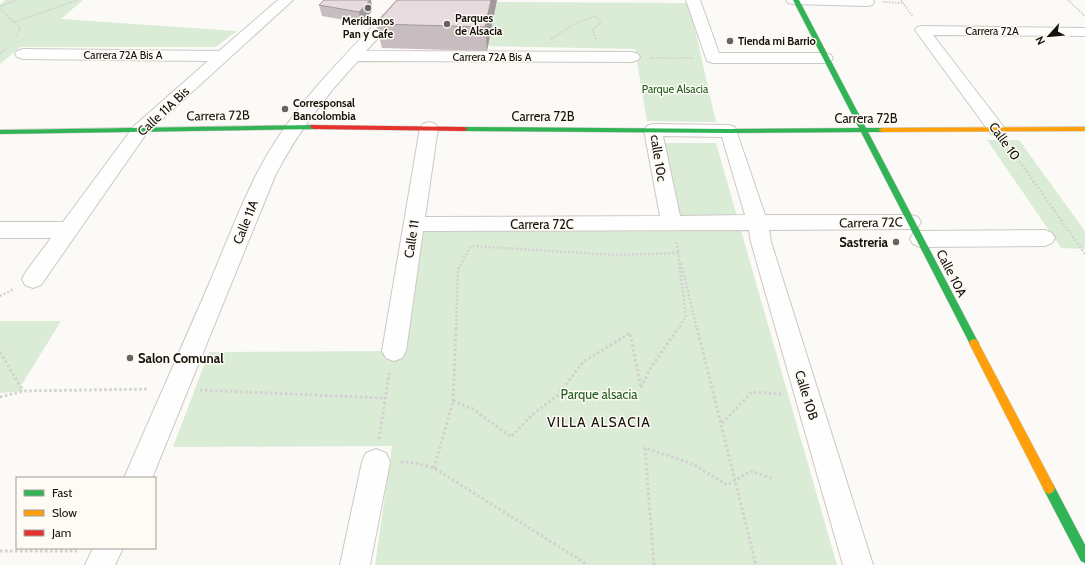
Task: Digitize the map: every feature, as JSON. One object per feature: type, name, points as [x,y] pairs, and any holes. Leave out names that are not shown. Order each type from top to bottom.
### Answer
[{"type":"street","name":"Calle 11A Bis","points":[[33,279],[140,130],[286,0]]},
{"type":"street","name":"Calle 11A","points":[[138,477],[177,389],[257,193],[280,151],[294,127],[311,105],[353,56],[406,0]]},
{"type":"street","points":[[693,0],[714,58],[825,58]]},
{"type":"street","points":[[795,0],[867,2]]},
{"type":"street","name":"Calle 10A","points":[[795,0],[1085,557]]},
{"type":"street","name":"Carrera 72A","points":[[922,30],[1085,32]]},
{"type":"street","name":"Calle 10","points":[[922,30],[997,130]]},
{"type":"street","name":"Carrera 72A Bis A","points":[[23,54],[223,56]]},
{"type":"street","name":"Carrera 72A Bis A","points":[[353,56],[632,58]]},
{"type":"street","name":"Carrera 72B","points":[[0,132],[294,127],[653,130]]},
{"type":"street","name":"Calle 11","points":[[394,351],[429,128]]},
{"type":"street","name":"Carrera 72B","points":[[729,131],[1085,129]]},
{"type":"street","name":"calle 10c","points":[[671,223],[653,130],[729,131]]},
{"type":"street","points":[[671,223],[758,224],[729,131]]},
{"type":"street","name":"Carrera 72C","points":[[414,224],[671,223]]},
{"type":"street","name":"Carrera 72C","points":[[758,224],[915,230],[1045,238]]},
{"type":"street","name":"Calle 10B","points":[[758,224],[760,242],[858,565]]},
{"type":"street","points":[[0,230],[68,230]]},
{"type":"street","points":[[355,565],[376,462]]},
{"type":"path","points":[[0,6],[17,0]]},
{"type":"path","points":[[14,22],[78,0]]},
{"type":"path","points":[[1068,0],[1085,16]]},
{"type":"path","points":[[0,9],[20,28],[18,36],[14,41]]},
{"type":"path","points":[[527,57],[563,31],[596,16],[601,22],[593,30],[596,39],[580,44],[576,57]]},
{"type":"path","points":[[0,53],[9,47]]},
{"type":"path","points":[[632,58],[714,58]]},
{"type":"path","name":"Calle 10","points":[[997,130],[1085,254]]},
{"type":"path","points":[[671,223],[756,565]]},
{"type":"path","points":[[434,468],[452,401],[458,269],[471,246],[616,255],[678,253]]},
{"type":"path","points":[[452,401],[473,409],[511,437],[532,415],[558,395],[583,362],[630,333],[641,388],[650,369],[686,316],[678,253]]},
{"type":"path","points":[[394,351],[384,398],[376,462],[410,462],[434,468],[588,565]]},
{"type":"path","points":[[0,352],[23,391]]},
{"type":"path","points":[[0,397],[23,391],[177,389],[384,398]]},
{"type":"path","points":[[721,423],[752,392],[788,394]]},
{"type":"path","points":[[654,565],[645,448],[693,464],[726,485],[751,471],[773,479]]},
{"type":"path","points":[[0,551],[105,555]]},
{"type":"green space","points":[[5,0],[83,0],[61,19],[237,31],[216,47],[20,47],[0,64],[0,5]]},
{"type":"green space","name":"Parque Alsacia","points":[[497,2],[689,3],[716,122],[647,121],[635,49],[488,46]]},
{"type":"green space","points":[[987,140],[1019,140],[1085,231],[1085,249],[1061,248]]},
{"type":"green space","name":"Parque alsacia","points":[[656,143],[716,143],[837,565],[375,565],[392,446],[173,447],[209,352],[394,351],[414,224],[671,223]]},
{"type":"green space","points":[[0,321],[61,321],[21,386],[23,391],[0,393]]},
{"type":"building","points":[[324,0],[370,0],[359,12],[319,5]]},
{"type":"building","points":[[397,0],[491,0],[485,27],[376,24]]},
{"type":"traffic: fast","points":[[796,0],[974,343]]},
{"type":"traffic: fast","points":[[0,132],[314,127]]},
{"type":"traffic: fast","points":[[464,129],[729,131],[882,130]]},
{"type":"traffic: fast","points":[[1049,488],[1085,557]]},
{"type":"traffic: slow","points":[[882,130],[1085,129]]},
{"type":"traffic: slow","points":[[974,343],[1049,488]]},
{"type":"traffic: jam","points":[[314,127],[464,129]]},
{"type":"place","name":"Meridianos Pan y Cafe","points":[[368,8]]},
{"type":"place","name":"Parques de Alsacia","points":[[447,24]]},
{"type":"place","name":"Tienda mi Barrio","points":[[730,41]]},
{"type":"place","name":"Corresponsal Bancolombia","points":[[285,109]]},
{"type":"place","name":"Sastreria","points":[[896,242]]},
{"type":"place","name":"Salon Comunal","points":[[130,358]]},
{"type":"district","name":"VILLA ALSACIA","points":[[599,422]]}]
